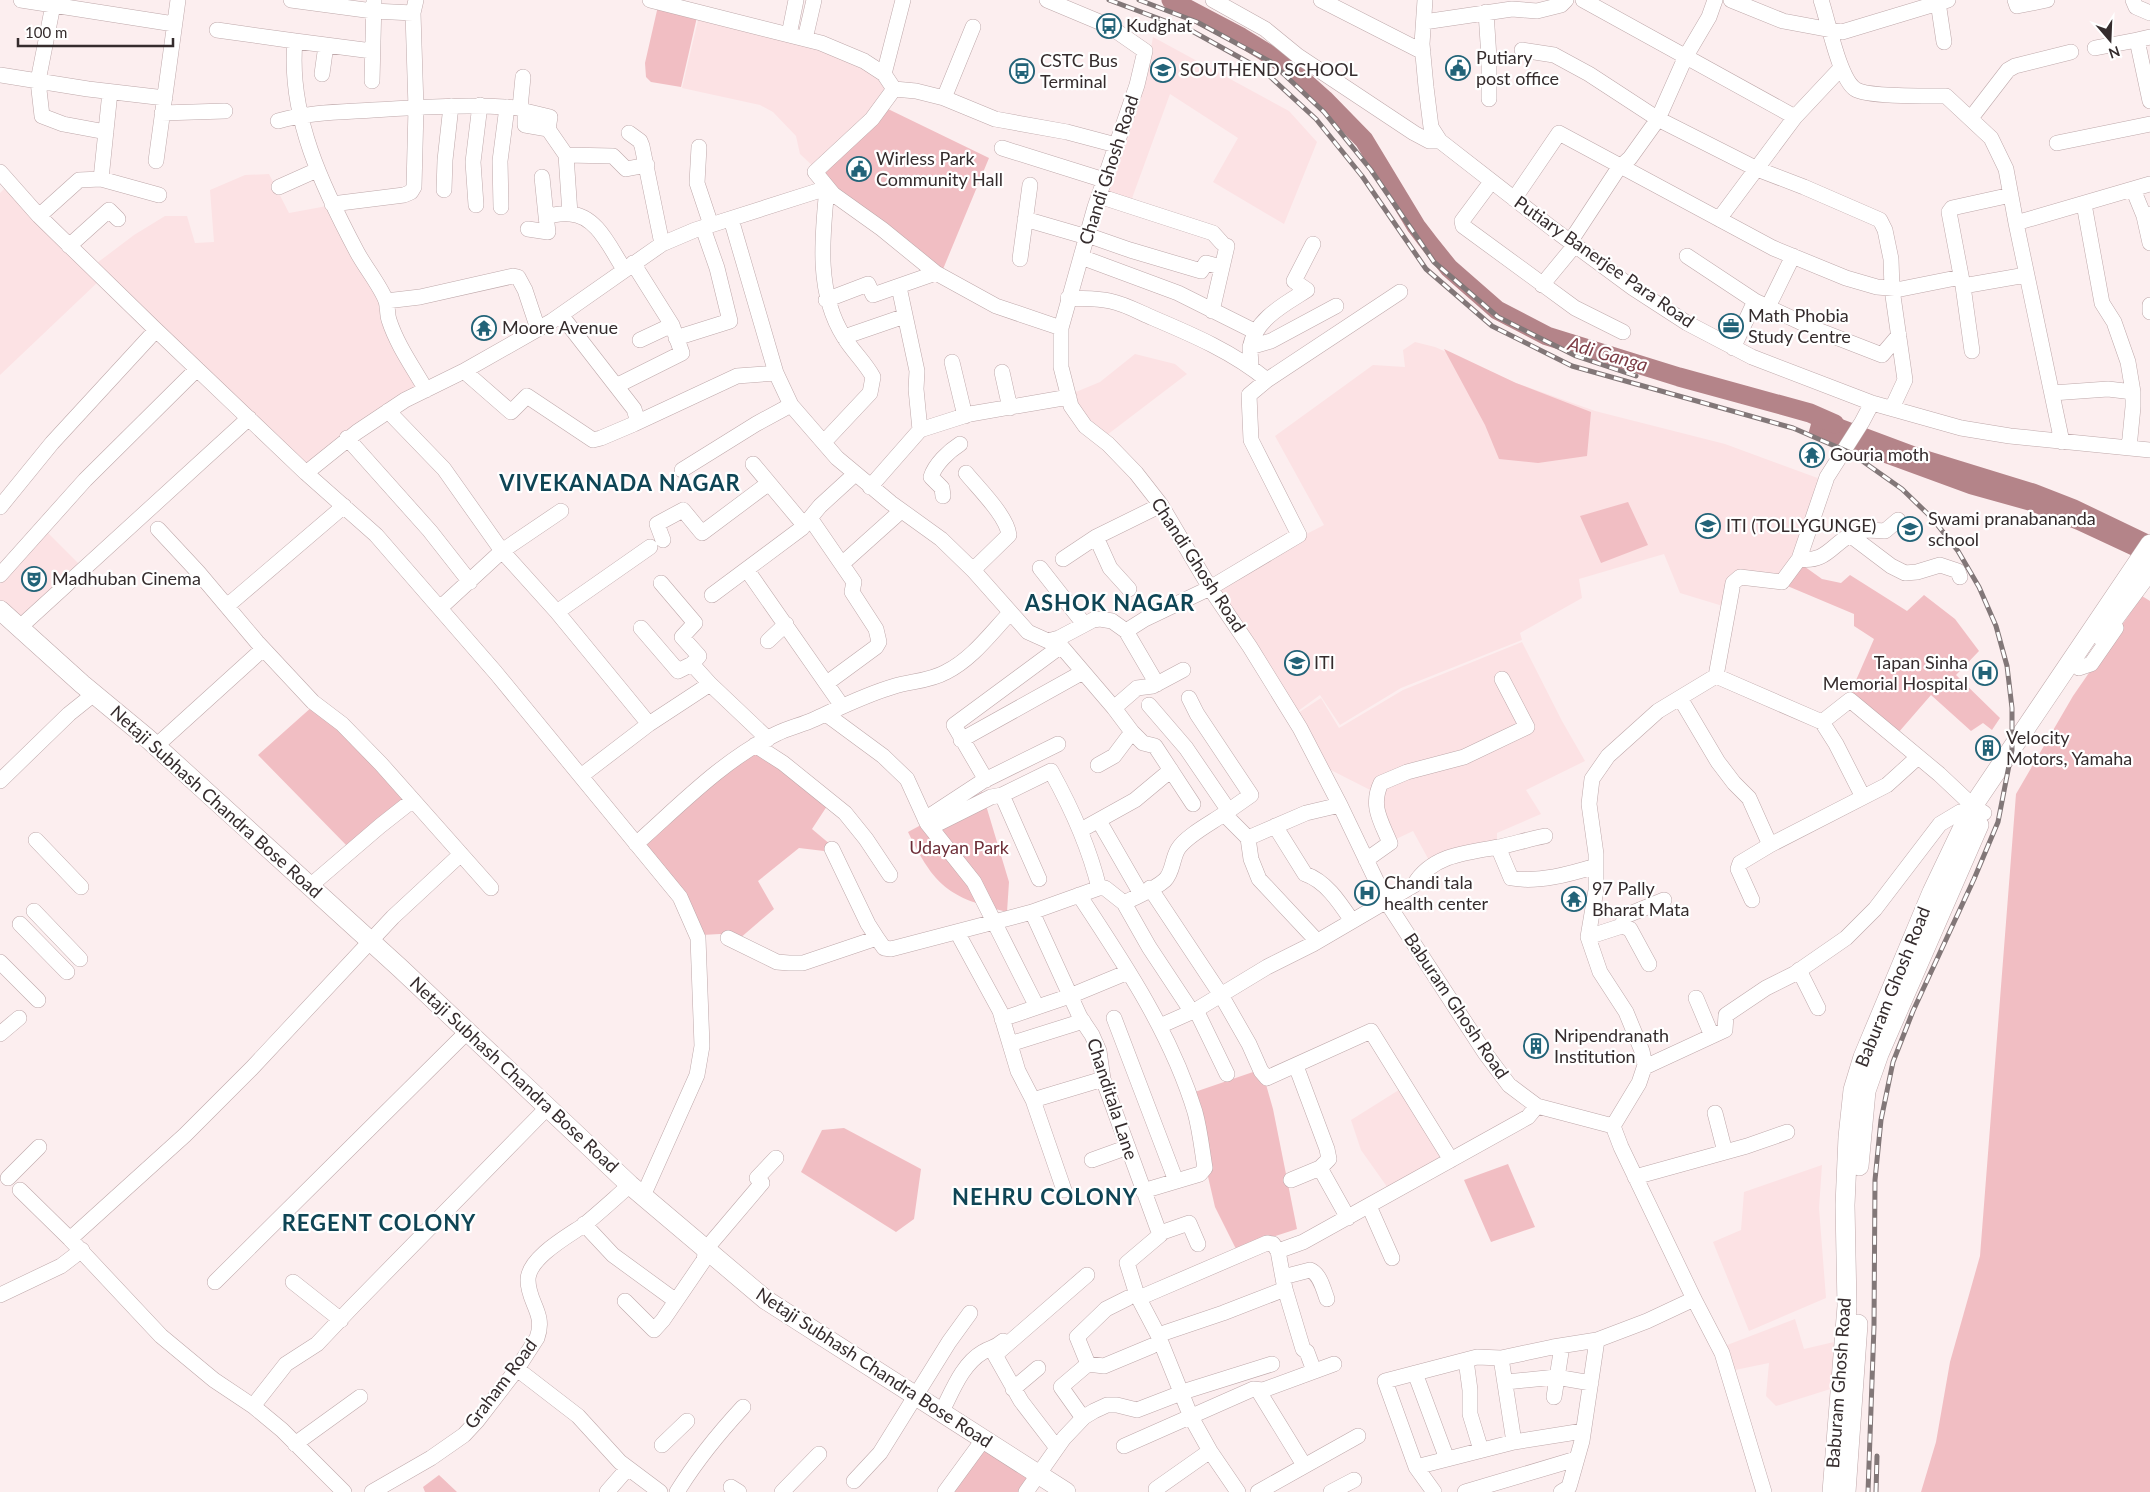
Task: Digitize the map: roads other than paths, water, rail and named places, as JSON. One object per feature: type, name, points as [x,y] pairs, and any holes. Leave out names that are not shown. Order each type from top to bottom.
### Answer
[{"type":"main road","name":"Baburam Ghosh Road","points":[[2079,661],[2150,544]]},
{"type":"main road","name":"Baburam Ghosh Road","points":[[1832,1492],[1846,1325],[1845,1205],[1848,1137],[1853,1090],[1863,1057],[1928,900],[1976,810],[2079,661],[2150,570]]},
{"type":"main road","name":"Netaji Subhash Chandra Bose Road","points":[[0,610],[88,689],[156,746],[310,886],[637,1191],[766,1300],[1066,1492]]},
{"type":"main road","name":"Baburam Ghosh Road","points":[[1846,1492],[1858,1316],[1856,1189],[1866,1091],[1976,810]]},
{"type":"street","points":[[21,0],[174,24]]},
{"type":"street","points":[[156,161],[178,0]]},
{"type":"street","points":[[292,0],[415,7],[416,108],[414,187],[411,192],[404,195],[332,204]]},
{"type":"street","points":[[789,35],[796,0]]},
{"type":"street","points":[[805,39],[814,0]]},
{"type":"street","points":[[884,74],[903,0]]},
{"type":"street","name":"Chandi Ghosh Road","points":[[1047,0],[1109,26],[1145,51],[1137,84],[1104,180],[1068,298],[1061,328],[1062,367],[1071,406],[1085,426],[1108,444],[1136,473],[1161,505],[1210,588],[1250,647],[1300,728],[1386,901]]},
{"type":"street","points":[[1214,0],[1265,29],[1298,56],[1414,133],[1429,141],[1440,141]]},
{"type":"street","points":[[1322,0],[1423,52]]},
{"type":"street","name":"Putiary Banerjee Para Road","points":[[1424,0],[1423,52],[1431,126],[1440,141],[1572,244],[1686,323],[1733,348],[1872,403],[1962,428],[2062,442],[2150,450]]},
{"type":"street","points":[[1424,22],[1512,9],[1537,10],[1561,5],[1566,0]]},
{"type":"street","points":[[1583,0],[1795,118]]},
{"type":"street","points":[[1542,285],[1572,244],[1621,166],[1630,158],[1658,118],[1686,56],[1709,17],[1715,0]]},
{"type":"street","points":[[1731,0],[1783,21],[1842,32],[1943,1],[1944,42]]},
{"type":"street","points":[[1821,0],[1841,68],[1849,83],[1856,90],[1886,95],[1946,96],[1991,138],[2006,169],[2026,275],[2062,442]]},
{"type":"street","points":[[2015,0],[2017,6],[2047,0]]},
{"type":"street","points":[[2133,0],[2136,8],[2150,13]]},
{"type":"street","points":[[656,1],[706,7],[789,35],[821,43],[864,61],[884,74],[894,89]]},
{"type":"street","points":[[372,81],[374,5]]},
{"type":"street","points":[[53,6],[38,81],[42,116],[63,124],[106,132]]},
{"type":"street","points":[[1486,12],[1489,99]]},
{"type":"street","points":[[944,98],[973,27]]},
{"type":"street","points":[[217,30],[372,52]]},
{"type":"street","points":[[2095,48],[2144,38],[2150,100]]},
{"type":"street","points":[[295,41],[294,80],[301,114],[317,170],[332,204],[386,301],[388,318],[398,342],[426,390]]},
{"type":"street","points":[[322,74],[326,45]]},
{"type":"street","points":[[1522,50],[1554,55],[1589,74],[1658,118],[1757,169],[1880,220],[1885,230],[1891,260],[1892,288],[1905,380],[1892,408]]},
{"type":"street","points":[[1971,118],[2008,70],[2015,66],[2071,52]]},
{"type":"street","points":[[1718,219],[1795,118],[1841,68]]},
{"type":"street","points":[[0,75],[110,92],[163,105],[225,111]]},
{"type":"street","points":[[501,207],[500,161],[517,108],[523,77]]},
{"type":"street","points":[[894,89],[916,91],[944,98],[995,119],[1067,132],[1116,145]]},
{"type":"street","points":[[894,89],[872,118],[815,172],[827,188],[849,207],[882,229],[936,273],[996,306],[1061,328]]},
{"type":"street","points":[[101,179],[110,92]]},
{"type":"street","points":[[278,120],[301,114],[451,106],[480,105],[517,108]]},
{"type":"street","points":[[476,205],[473,162],[480,105]]},
{"type":"street","points":[[444,190],[444,160],[451,106]]},
{"type":"street","points":[[517,108],[525,125],[548,129],[566,155],[570,214]]},
{"type":"street","points":[[2057,143],[2150,124]]},
{"type":"street","points":[[1514,200],[1560,133],[1773,248],[1846,278],[1876,288],[1901,289],[2026,275]]},
{"type":"street","points":[[629,134],[640,140],[647,165],[662,244]]},
{"type":"street","points":[[640,340],[674,331],[730,321],[697,182],[699,147]]},
{"type":"street","points":[[1002,148],[1104,180]]},
{"type":"street","points":[[566,155],[613,156],[626,169],[647,165]]},
{"type":"street","points":[[279,187],[317,170]]},
{"type":"street","points":[[0,172],[38,216],[156,330],[306,472],[376,534],[581,776],[680,897],[698,938],[702,1046],[697,1075],[637,1191]]},
{"type":"street","points":[[528,229],[548,232],[542,177]]},
{"type":"street","points":[[38,216],[79,180],[101,179],[160,195]]},
{"type":"street","points":[[1491,182],[1462,221],[1462,225],[1542,285],[1587,315],[1623,332]]},
{"type":"street","points":[[2016,223],[2150,184]]},
{"type":"street","points":[[1020,259],[1030,185]]},
{"type":"street","points":[[306,472],[348,438],[388,412],[538,329],[662,244],[707,226],[827,188]]},
{"type":"street","points":[[824,442],[870,393],[873,378],[868,367],[844,337],[826,300],[822,253],[827,188]]},
{"type":"street","points":[[2133,189],[2147,215],[2150,243]]},
{"type":"street","points":[[1972,350],[1949,212],[1952,208],[2011,195]]},
{"type":"street","points":[[1099,196],[1212,233],[1224,244],[1212,310]]},
{"type":"street","points":[[2084,204],[2102,303],[2114,322],[2128,362],[2133,392],[2129,448]]},
{"type":"street","points":[[69,246],[110,210],[118,219]]},
{"type":"street","points":[[546,216],[570,214],[581,216],[594,225],[628,266],[674,331],[682,353],[616,386]]},
{"type":"street","points":[[731,219],[776,373],[792,405],[837,458],[870,486],[941,540],[973,570],[1028,632],[1048,641],[1058,643],[1114,708],[1132,732],[1142,742],[1155,746],[1193,804]]},
{"type":"street","points":[[1025,219],[1202,271],[1206,263],[1221,267]]},
{"type":"street","points":[[1252,367],[1250,347],[1256,332],[1269,316],[1307,290],[1294,281],[1313,244]]},
{"type":"street","points":[[1688,256],[1761,304],[1815,329],[1882,355],[1899,335]]},
{"type":"street","points":[[1733,348],[1793,256]]},
{"type":"street","points":[[1081,257],[1178,294],[1256,332]]},
{"type":"street","points":[[826,300],[868,284],[873,295],[936,273]]},
{"type":"street","points":[[386,301],[420,298],[518,276],[525,290],[538,329]]},
{"type":"street","points":[[899,287],[917,371],[916,389],[920,430]]},
{"type":"street","points":[[1126,631],[1145,619],[1210,588],[1300,535],[1251,440],[1249,395],[1267,380],[1400,292]]},
{"type":"street","points":[[1068,298],[1110,301],[1192,334],[1252,367],[1267,380]]},
{"type":"street","points":[[2150,305],[2150,312]]},
{"type":"street","points":[[1250,347],[1271,341],[1336,306]]},
{"type":"street","points":[[561,314],[634,409],[638,422]]},
{"type":"street","points":[[844,337],[905,316]]},
{"type":"street","points":[[0,507],[52,443],[156,330]]},
{"type":"street","points":[[952,362],[965,416]]},
{"type":"street","points":[[0,575],[85,480],[197,369]]},
{"type":"street","points":[[464,371],[511,412],[528,396],[593,440],[638,422],[737,376],[776,373]]},
{"type":"street","points":[[1002,372],[1010,408]]},
{"type":"street","points":[[2052,393],[2108,389],[2133,392]]},
{"type":"street","points":[[870,486],[920,430],[965,416],[1069,397]]},
{"type":"street","points":[[1764,1492],[1722,1353],[1635,1178],[1612,1126],[1639,1083],[1645,1066],[1642,1051],[1626,1012],[1600,972],[1588,938],[1596,890],[1596,866],[1589,804],[1592,779],[1608,756],[1658,711],[1716,676],[1733,583],[1740,577],[1782,582],[1799,558],[1827,477],[1872,403]]},
{"type":"street","points":[[682,470],[748,428],[792,405]]},
{"type":"street","points":[[388,412],[444,469],[502,552],[557,612],[649,724]]},
{"type":"street","points":[[20,628],[249,418]]},
{"type":"street","points":[[348,438],[430,531],[470,582]]},
{"type":"street","points":[[942,496],[942,488],[931,477],[933,471],[950,450],[960,444]]},
{"type":"street","points":[[753,464],[768,483],[807,522],[843,563],[854,582],[852,592],[876,629],[880,642],[876,647],[827,683]]},
{"type":"street","points":[[966,473],[996,510],[1008,529],[1009,535],[973,570]]},
{"type":"street","points":[[712,595],[748,570],[807,522],[855,474]]},
{"type":"street","points":[[557,612],[656,543],[658,524],[683,510],[702,533],[768,483]]},
{"type":"street","points":[[1063,559],[1096,537],[1161,505]]},
{"type":"street","points":[[227,606],[344,506]]},
{"type":"street","points":[[440,608],[502,552],[561,511]]},
{"type":"street","points":[[843,563],[902,511]]},
{"type":"street","points":[[1799,558],[1809,560],[1827,554],[1850,535],[1867,530],[1885,531],[1898,520]]},
{"type":"street","points":[[158,530],[263,649],[313,702],[342,724],[491,888]]},
{"type":"street","points":[[1850,535],[1891,566],[1905,573],[1917,572],[1940,565],[1958,571],[1960,577]]},
{"type":"street","points":[[1096,537],[1110,568],[1129,589]]},
{"type":"street","points":[[1040,568],[1084,624]]},
{"type":"street","points":[[748,570],[842,706]]},
{"type":"street","points":[[641,628],[678,671],[692,664],[699,656],[682,637],[695,623],[661,582]]},
{"type":"street","points":[[2079,661],[2091,664],[2136,600],[2150,587]]},
{"type":"street","points":[[636,844],[720,770],[761,742],[842,706],[896,686],[946,673],[966,659],[1010,613]]},
{"type":"street","points":[[986,780],[954,725],[1084,624],[1093,620],[1106,619],[1126,631],[1157,684]]},
{"type":"street","points":[[768,641],[786,624]]},
{"type":"street","points":[[156,746],[263,649]]},
{"type":"street","points":[[692,664],[761,742],[783,763],[845,812],[890,876]]},
{"type":"street","points":[[1114,708],[1136,688],[1157,684],[1184,670]]},
{"type":"street","points":[[961,740],[1083,672]]},
{"type":"street","points":[[1716,676],[1822,722],[1836,744],[1863,797]]},
{"type":"street","points":[[1366,860],[1390,843],[1377,813],[1375,795],[1381,783],[1407,772],[1464,757],[1527,727],[1502,679]]},
{"type":"street","points":[[581,776],[649,724],[710,684]]},
{"type":"street","points":[[0,781],[69,714],[88,689]]},
{"type":"street","points":[[1124,903],[1164,881],[1170,873],[1172,860],[1186,840],[1251,795],[1189,698]]},
{"type":"street","points":[[1680,698],[1718,762],[1734,783],[1749,798],[1770,846]]},
{"type":"street","points":[[1822,722],[1850,700],[1918,756],[1976,810]]},
{"type":"street","points":[[1149,704],[1186,748],[1226,813],[1248,838],[1252,859],[1259,879],[1317,941]]},
{"type":"street","points":[[826,714],[883,756],[907,779],[928,823],[974,882],[1036,1007]]},
{"type":"street","points":[[1098,765],[1114,756],[1132,732]]},
{"type":"street","points":[[928,823],[986,780],[1058,744]]},
{"type":"street","points":[[1752,900],[1738,869],[1740,863],[1887,784],[1918,756]]},
{"type":"street","points":[[1081,830],[1135,800],[1171,770]]},
{"type":"street","points":[[928,823],[991,797],[1002,795],[1052,771],[1081,830],[1092,858],[1099,888]]},
{"type":"street","points":[[1002,795],[1039,879]]},
{"type":"street","points":[[310,886],[413,800]]},
{"type":"street","points":[[1248,838],[1306,813],[1340,806]]},
{"type":"street","points":[[1645,1066],[1726,1030],[1726,1016],[1766,988],[1799,970],[1846,938],[1875,909],[1940,824],[1960,812],[1976,810]]},
{"type":"street","points":[[1099,821],[1146,891],[1221,995],[1261,1071],[1267,1078],[1371,1031],[1451,1160]]},
{"type":"street","points":[[1275,826],[1305,874],[1313,877],[1327,889],[1352,921]]},
{"type":"street","points":[[1160,1026],[1194,1011],[1267,967],[1317,941],[1414,885],[1425,870],[1451,857],[1460,853],[1498,847],[1544,836]]},
{"type":"street","points":[[36,840],[81,887]]},
{"type":"street","points":[[1498,847],[1511,878],[1543,878],[1574,873],[1596,866]]},
{"type":"street","points":[[832,849],[868,924],[884,948],[891,949],[1032,912],[1099,888],[1105,888],[1124,903],[1149,947],[1194,1011],[1228,1074]]},
{"type":"street","points":[[70,1239],[185,1135],[252,1068],[393,917],[461,854]]},
{"type":"street","points":[[1079,895],[1160,1026],[1196,1113],[1205,1168],[1200,1174],[1143,1192]]},
{"type":"street","points":[[1622,926],[1625,916],[1664,900]]},
{"type":"street","name":"Baburam Ghosh Road","points":[[1386,901],[1480,1046],[1509,1085],[1537,1106],[1612,1126]]},
{"type":"street","points":[[34,911],[80,959]]},
{"type":"street","name":"Chanditala Lane","points":[[1032,912],[1070,996],[1099,1051],[1103,1079],[1160,1235]]},
{"type":"street","points":[[20,924],[67,972]]},
{"type":"street","points":[[1588,938],[1622,926],[1630,929],[1649,964]]},
{"type":"street","points":[[957,932],[1000,1011],[1018,1071],[1033,1100],[1064,1190]]},
{"type":"street","points":[[728,938],[777,962],[803,963],[877,938]]},
{"type":"street","points":[[0,962],[38,1000]]},
{"type":"street","points":[[1799,970],[1818,1008]]},
{"type":"street","points":[[1002,1019],[1070,996],[1128,972]]},
{"type":"street","points":[[1696,998],[1712,1036]]},
{"type":"street","points":[[0,1034],[18,1018]]},
{"type":"street","points":[[1114,1018],[1176,1181]]},
{"type":"street","points":[[1010,1044],[1083,1022]]},
{"type":"street","points":[[215,1282],[467,1032]]},
{"type":"street","points":[[1291,1180],[1320,1168],[1329,1159],[1296,1066]]},
{"type":"street","points":[[1033,1100],[1103,1079]]},
{"type":"street","points":[[1278,1251],[1303,1242],[1348,1218],[1528,1117],[1537,1106]]},
{"type":"street","points":[[253,1406],[286,1364],[317,1344],[548,1108]]},
{"type":"street","points":[[1715,1113],[1724,1152]]},
{"type":"street","points":[[1635,1178],[1787,1132]]},
{"type":"street","points":[[1092,1160],[1128,1147]]},
{"type":"street","points":[[8,1178],[39,1148]]},
{"type":"street","points":[[625,1301],[654,1330],[704,1260],[706,1249],[762,1183],[757,1178],[776,1158]]},
{"type":"street","points":[[1320,1168],[1348,1218]]},
{"type":"street","points":[[20,1190],[82,1250],[162,1336],[214,1380],[253,1406],[344,1492]]},
{"type":"street","name":"Graham Road","points":[[372,1492],[431,1458],[464,1434],[477,1421],[517,1369],[537,1338],[541,1327],[539,1314],[530,1295],[528,1278],[536,1263],[548,1249],[637,1191]]},
{"type":"street","points":[[1368,1206],[1392,1258]]},
{"type":"street","points":[[1198,1244],[1189,1223],[1163,1232],[1127,1263],[1133,1298],[1182,1393],[1191,1417],[1210,1451],[1238,1492]]},
{"type":"street","points":[[584,1224],[613,1255],[676,1300]]},
{"type":"street","points":[[1088,1364],[1077,1337],[1106,1309],[1267,1243],[1273,1244],[1278,1251],[1284,1283],[1303,1349],[1307,1352],[1314,1371]]},
{"type":"street","points":[[0,1295],[61,1266],[82,1250]]},
{"type":"street","points":[[1085,1416],[1073,1405],[1072,1400],[1061,1387],[1088,1364],[1104,1366],[1155,1340],[1310,1270],[1314,1271],[1318,1277],[1327,1299]]},
{"type":"street","points":[[941,1413],[958,1380],[971,1361],[984,1351],[994,1348],[1083,1275],[995,1355],[1013,1390],[1057,1448]]},
{"type":"street","points":[[293,1282],[341,1320]]},
{"type":"street","points":[[1434,1492],[1416,1467],[1385,1381],[1477,1357],[1501,1358],[1597,1340],[1647,1321],[1694,1299]]},
{"type":"street","points":[[854,1481],[880,1454],[949,1342],[970,1314]]},
{"type":"street","points":[[1561,1492],[1569,1487],[1584,1431],[1597,1340]]},
{"type":"street","points":[[1554,1397],[1562,1346]]},
{"type":"street","points":[[1501,1358],[1514,1442]]},
{"type":"street","points":[[1466,1360],[1470,1390],[1470,1414],[1481,1450]]},
{"type":"street","points":[[1026,1492],[1064,1438],[1085,1416],[1107,1405],[1117,1405],[1137,1410],[1182,1393],[1272,1364]]},
{"type":"street","points":[[1124,1446],[1253,1389],[1263,1390],[1334,1364]]},
{"type":"street","points":[[1013,1390],[1038,1368]]},
{"type":"street","points":[[517,1369],[578,1416],[602,1444],[628,1468],[660,1492]]},
{"type":"street","points":[[1415,1373],[1447,1459]]},
{"type":"street","points":[[1506,1382],[1556,1377],[1591,1383]]},
{"type":"street","points":[[1258,1390],[1304,1465]]},
{"type":"street","points":[[295,1444],[360,1397]]},
{"type":"street","points":[[677,1492],[708,1446],[743,1408]]},
{"type":"street","points":[[662,1445],[686,1421]]},
{"type":"street","points":[[1416,1467],[1514,1442],[1584,1431]]},
{"type":"street","points":[[1268,1489],[1304,1465],[1358,1436]]},
{"type":"street","points":[[945,1492],[983,1440]]},
{"type":"street","points":[[1156,1489],[1210,1451]]},
{"type":"street","points":[[782,1492],[819,1454]]},
{"type":"street","points":[[1464,1492],[1576,1459]]},
{"type":"street","points":[[607,1492],[628,1468]]},
{"type":"street","points":[[1331,1492],[1354,1480]]},
{"type":"waterway","name":"Adi Ganga","points":[[1171,0],[1241,37],[1286,65],[1324,99],[1364,140],[1416,226],[1449,268],[1497,310],[1547,336],[1679,377],[1810,413],[1835,424]]},
{"type":"railway","points":[[1109,0],[1192,31],[1264,71],[1316,119],[1362,176],[1426,269],[1492,326],[1572,366],[1793,428],[1851,453],[1902,489],[1932,518],[1958,551],[1979,587],[1996,626],[2007,666],[2012,708],[2012,750],[1998,822],[1913,1011],[1893,1062],[1881,1120],[1875,1180],[1874,1326],[1868,1492]]},
{"type":"railway","points":[[1139,0],[1197,22],[1271,62],[1324,112],[1371,170],[1434,262],[1498,317],[1576,356],[1636,376]]},
{"type":"railway","points":[[1876,1492],[1877,1456]]},
{"type":"place","name":"Kudghat","points":[[1109,26]]},
{"type":"place","name":"Putiary post office","points":[[1458,68]]},
{"type":"place","name":"SOUTHEND SCHOOL","points":[[1163,70]]},
{"type":"place","name":"CSTC Bus Terminal","points":[[1022,71]]},
{"type":"place","name":"Wirless Park Community Hall","points":[[859,169]]},
{"type":"place","name":"Math Phobia Study Centre","points":[[1731,326]]},
{"type":"place","name":"Moore Avenue","points":[[484,328]]},
{"type":"place","name":"Gouria moth","points":[[1812,455]]},
{"type":"place","name":"ITI (TOLLYGUNGE)","points":[[1708,526]]},
{"type":"place","name":"Swami pranabananda school","points":[[1910,529]]},
{"type":"place","name":"Madhuban Cinema","points":[[34,579]]},
{"type":"place","name":"ITI","points":[[1297,663]]},
{"type":"place","name":"Tapan Sinha Memorial Hospital","points":[[1985,673]]},
{"type":"place","name":"Velocity Motors, Yamaha","points":[[1988,748]]},
{"type":"place","name":"Chandi tala health center","points":[[1367,893]]},
{"type":"place","name":"97 Pally Bharat Mata","points":[[1574,899]]},
{"type":"place","name":"Nripendranath Institution","points":[[1536,1046]]},
{"type":"district","name":"VIVEKANADA NAGAR","points":[[620,483]]},
{"type":"district","name":"ASHOK NAGAR","points":[[1110,603]]},
{"type":"district","name":"NEHRU COLONY","points":[[1045,1197]]},
{"type":"district","name":"REGENT COLONY","points":[[379,1223]]},
{"type":"park label","name":"Udayan Park","points":[[959,848]]}]
